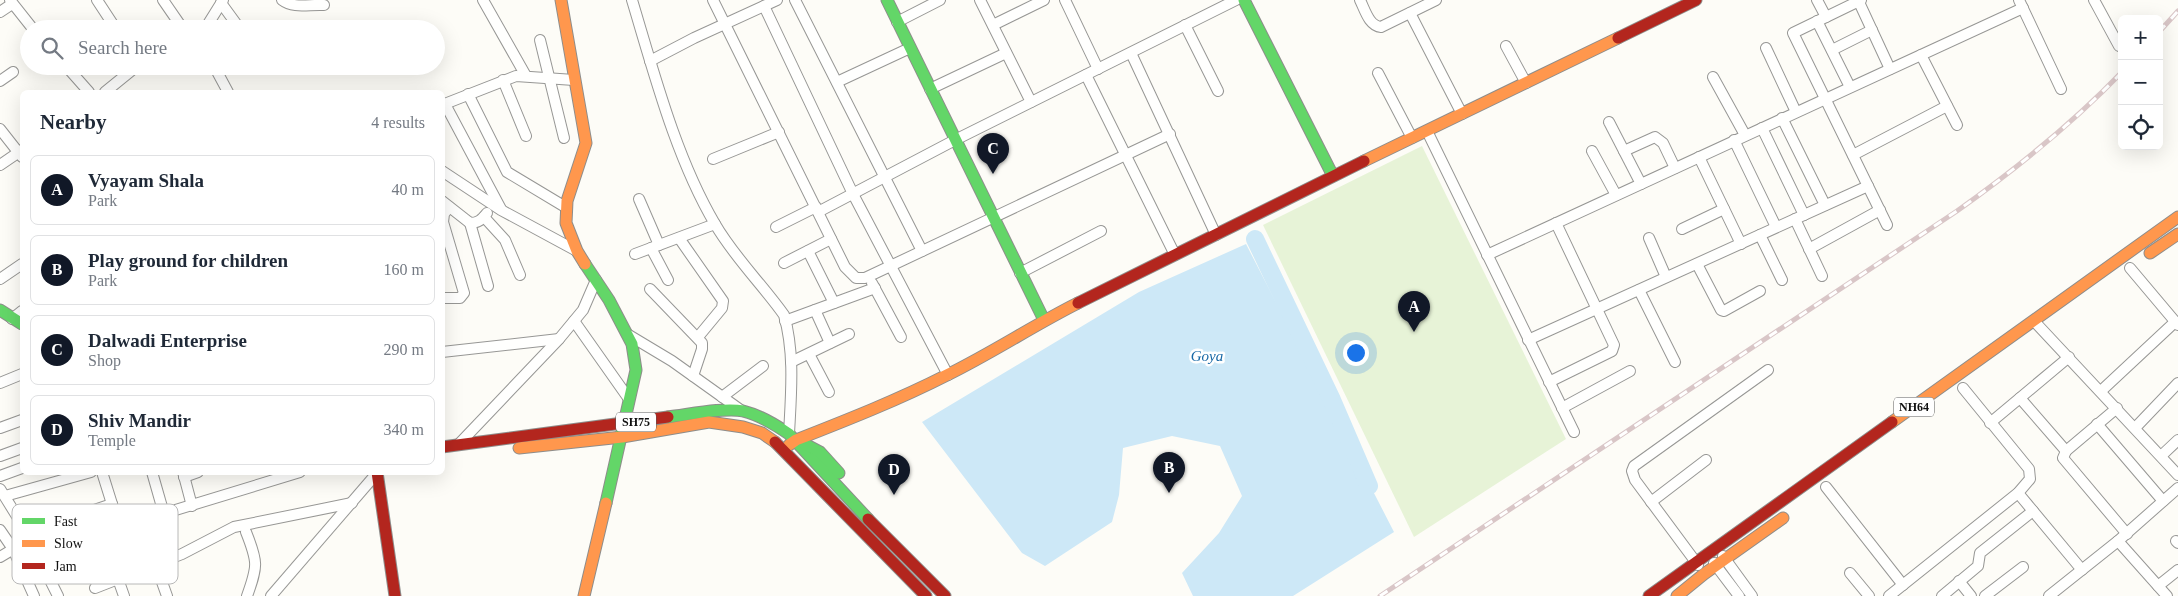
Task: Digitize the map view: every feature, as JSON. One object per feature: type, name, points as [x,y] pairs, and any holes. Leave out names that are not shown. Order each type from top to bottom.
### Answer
[{"type":"main road","points":[[561,0],[586,143],[567,208],[566,224],[577,251],[596,280],[632,344],[636,370],[584,596]]},
{"type":"main road","points":[[887,0],[1044,320]]},
{"type":"main road","points":[[1244,0],[1333,176]]},
{"type":"main road","points":[[910,596],[799,480],[785,453],[793,437],[871,411],[948,375],[1044,320],[1333,176],[1696,0]]},
{"type":"main road","name":"NH64","points":[[1650,596],[2178,217]]},
{"type":"main road","points":[[2126,270],[2178,234]]},
{"type":"main road","points":[[0,310],[17,322]]},
{"type":"main road","points":[[0,323],[20,333]]},
{"type":"main road","name":"SH75","points":[[448,450],[708,412],[742,411],[776,425],[793,437],[812,460],[944,596]]},
{"type":"main road","name":"SH75","points":[[448,450],[545,446],[622,437],[710,422],[742,427],[762,433],[773,440],[926,596]]},
{"type":"main road","points":[[793,437],[820,452],[903,547],[954,596]]},
{"type":"main road","points":[[377,475],[396,596]]},
{"type":"main road","points":[[1677,596],[1720,562],[1795,509]]},
{"type":"street","points":[[97,0],[110,20]]},
{"type":"street","points":[[163,0],[177,20]]},
{"type":"street","points":[[282,0],[287,4],[299,6],[324,5]]},
{"type":"street","points":[[483,0],[526,76]]},
{"type":"street","points":[[632,0],[650,61],[688,168],[715,224],[777,306],[785,321],[791,362],[793,437]]},
{"type":"street","points":[[713,0],[832,239],[850,273],[856,278],[868,277],[1170,134]]},
{"type":"street","points":[[650,61],[778,0]]},
{"type":"street","points":[[795,0],[922,251]]},
{"type":"street","points":[[897,22],[940,0]]},
{"type":"street","points":[[980,0],[1031,102]]},
{"type":"street","points":[[992,25],[1044,0]]},
{"type":"street","points":[[1065,0],[1098,69]]},
{"type":"street","points":[[776,227],[853,194],[955,140],[1236,0]]},
{"type":"street","points":[[1360,0],[1371,23],[1381,27],[1436,0]]},
{"type":"street","points":[[1817,0],[1821,19],[1832,50],[1850,87]]},
{"type":"street","points":[[1887,225],[1793,33],[1859,0],[1890,69]]},
{"type":"street","points":[[2094,0],[2118,44]]},
{"type":"street","points":[[210,20],[222,1],[234,20]]},
{"type":"street","points":[[0,12],[11,2],[26,20]]},
{"type":"street","points":[[1487,255],[1921,55],[2021,4],[2061,89]]},
{"type":"street","points":[[764,6],[853,194],[948,375]]},
{"type":"street","points":[[1410,13],[1462,114]]},
{"type":"street","points":[[1185,25],[1218,91]]},
{"type":"street","points":[[1832,50],[1872,30]]},
{"type":"street","points":[[540,40],[564,138]]},
{"type":"street","points":[[1506,46],[1526,83]]},
{"type":"street","points":[[837,82],[910,48]]},
{"type":"street","points":[[1766,48],[1796,112]]},
{"type":"street","points":[[930,89],[1006,53]]},
{"type":"street","points":[[1131,53],[1216,235]]},
{"type":"street","points":[[1921,55],[1956,125]]},
{"type":"street","points":[[0,81],[12,72]]},
{"type":"street","points":[[1378,72],[1412,138]]},
{"type":"street","points":[[74,75],[87,90]]},
{"type":"street","points":[[108,90],[126,75]]},
{"type":"street","points":[[219,75],[227,90]]},
{"type":"street","points":[[1086,75],[1175,255]]},
{"type":"street","points":[[445,105],[516,76],[574,80]]},
{"type":"street","points":[[1713,76],[1745,135]]},
{"type":"street","points":[[503,80],[526,136]]},
{"type":"street","points":[[468,94],[507,172],[567,208]]},
{"type":"street","points":[[1853,155],[1947,106]]},
{"type":"street","points":[[445,107],[498,208]]},
{"type":"street","points":[[1782,118],[1825,205]]},
{"type":"street","points":[[1609,122],[1641,184]]},
{"type":"street","points":[[1762,128],[1799,217],[1809,248],[1822,276]]},
{"type":"street","points":[[0,129],[20,152]]},
{"type":"street","points":[[1427,131],[1574,432]]},
{"type":"street","points":[[713,159],[778,132]]},
{"type":"street","points":[[1624,151],[1655,137],[1663,143],[1675,168]]},
{"type":"street","points":[[1734,140],[1776,228]]},
{"type":"street","points":[[1592,150],[1616,195]]},
{"type":"street","points":[[0,165],[20,154]]},
{"type":"street","points":[[1699,156],[1741,244]]},
{"type":"street","points":[[445,173],[498,208],[577,251]]},
{"type":"street","points":[[1528,340],[1868,186]]},
{"type":"street","points":[[638,199],[668,280]]},
{"type":"street","points":[[446,204],[470,223],[488,286]]},
{"type":"street","points":[[470,223],[476,223],[498,208]]},
{"type":"street","points":[[1682,229],[1724,209]]},
{"type":"street","points":[[1809,248],[1880,210]]},
{"type":"street","points":[[484,217],[505,240],[520,275]]},
{"type":"street","points":[[1549,382],[1614,349],[1612,340],[1556,223]]},
{"type":"street","points":[[635,254],[715,224]]},
{"type":"street","points":[[445,229],[464,293],[460,298],[445,298]]},
{"type":"street","points":[[1020,273],[1101,231]]},
{"type":"street","points":[[1760,235],[1782,280]]},
{"type":"street","points":[[678,238],[723,301],[722,308],[698,336]]},
{"type":"street","points":[[1649,238],[1666,277]]},
{"type":"street","points":[[784,263],[832,239]]},
{"type":"street","points":[[808,251],[834,303]]},
{"type":"street","points":[[1696,264],[1721,310],[1760,291]]},
{"type":"street","points":[[0,279],[20,265]]},
{"type":"street","points":[[2101,391],[2177,323],[2126,270]]},
{"type":"street","points":[[868,277],[901,337]]},
{"type":"street","points":[[448,450],[559,339],[583,310],[596,280]]},
{"type":"street","points":[[785,321],[875,288]]},
{"type":"street","points":[[650,289],[702,342],[702,348],[693,376]]},
{"type":"street","points":[[1639,290],[1675,362]]},
{"type":"street","points":[[815,310],[830,343]]},
{"type":"street","points":[[574,321],[629,399]]},
{"type":"street","points":[[2034,321],[2178,474]]},
{"type":"street","points":[[626,333],[693,376],[742,411]]},
{"type":"street","points":[[791,362],[850,334]]},
{"type":"street","points":[[445,352],[559,339]]},
{"type":"street","points":[[809,354],[829,392]]},
{"type":"street","points":[[1990,423],[2069,357]]},
{"type":"street","points":[[722,397],[763,366]]},
{"type":"street","points":[[1704,574],[1634,480],[1632,471],[1634,466],[1768,370]]},
{"type":"street","points":[[1562,408],[1630,371]]},
{"type":"street","points":[[0,383],[20,375]]},
{"type":"street","points":[[2135,428],[2178,384]]},
{"type":"street","points":[[1889,596],[2018,493],[2030,480],[2029,469],[1963,388]]},
{"type":"street","points":[[2020,398],[2066,451]]},
{"type":"street","points":[[2117,408],[2066,451],[2063,458],[2066,464],[2127,534]]},
{"type":"street","points":[[0,428],[20,421]]},
{"type":"street","points":[[2097,424],[2163,501]]},
{"type":"street","points":[[2161,456],[2178,440]]},
{"type":"street","points":[[0,456],[20,449]]},
{"type":"street","points":[[1651,502],[1706,460]]},
{"type":"street","points":[[0,476],[20,469]]},
{"type":"street","points":[[12,509],[2,493],[78,475]]},
{"type":"street","points":[[103,475],[112,504]]},
{"type":"street","points":[[153,475],[161,504]]},
{"type":"street","points":[[183,475],[192,506]]},
{"type":"street","points":[[178,510],[290,475]]},
{"type":"street","points":[[271,596],[375,475]]},
{"type":"street","points":[[1826,487],[1903,585]]},
{"type":"street","points":[[2049,596],[2118,542],[2178,488]]},
{"type":"street","points":[[2018,493],[2082,570]]},
{"type":"street","points":[[178,556],[234,527],[352,503]]},
{"type":"street","points":[[1942,596],[1978,566],[1980,553],[2033,511]]},
{"type":"street","points":[[0,530],[12,548]]},
{"type":"street","points":[[246,532],[255,554],[256,565],[248,596]]},
{"type":"street","points":[[2118,542],[2167,596]]},
{"type":"street","points":[[0,557],[12,550]]},
{"type":"street","points":[[1713,552],[1739,596]]},
{"type":"street","points":[[1720,562],[1752,596]]},
{"type":"street","points":[[1985,596],[2023,567]]},
{"type":"street","points":[[2158,586],[2178,570]]},
{"type":"street","points":[[1850,572],[1869,596]]},
{"type":"street","points":[[1960,581],[1970,596]]},
{"type":"street","points":[[29,584],[34,596]]},
{"type":"street","points":[[52,584],[58,596]]},
{"type":"street","points":[[95,588],[105,584]]},
{"type":"street","points":[[120,584],[124,596]]},
{"type":"street","points":[[163,584],[167,596]]},
{"type":"green space","points":[[1422,146],[1566,439],[1414,537],[1263,225]]},
{"type":"water","name":"Goya","points":[[1246,244],[1394,532],[1293,596],[1193,596],[1182,573],[1219,533],[1242,496],[1220,446],[1172,436],[1123,448],[1119,495],[1112,522],[1045,566],[1022,553],[922,422],[1139,292]]},
{"type":"waterway","points":[[1255,239],[1332,400],[1369,486]]},
{"type":"railway","points":[[2163,28],[2178,11]]},
{"type":"railway","points":[[1380,596],[1957,211],[2043,145],[2118,76]]},
{"type":"traffic: fast","points":[[887,0],[1044,320]]},
{"type":"traffic: fast","points":[[1244,0],[1333,176]]},
{"type":"traffic: fast","points":[[585,264],[609,300],[632,344],[636,370],[606,503]]},
{"type":"traffic: fast","points":[[0,310],[20,323]]},
{"type":"traffic: fast","points":[[668,417],[735,410],[749,413],[779,427],[789,434],[868,519]]},
{"type":"traffic: fast","points":[[801,442],[820,452],[839,473]]},
{"type":"traffic: slow","points":[[561,0],[586,143],[567,201],[566,223],[577,251],[585,264]]},
{"type":"traffic: slow","points":[[1364,161],[1618,38]]},
{"type":"traffic: slow","points":[[1892,422],[2178,217]]},
{"type":"traffic: slow","points":[[2150,253],[2178,234]]},
{"type":"traffic: slow","points":[[789,445],[796,440],[929,384],[980,358],[1078,303]]},
{"type":"traffic: slow","points":[[519,448],[622,437],[709,422],[743,427],[762,433],[775,442]]},
{"type":"traffic: slow","points":[[584,596],[606,503]]},
{"type":"traffic: slow","points":[[1677,596],[1704,574],[1783,518]]},
{"type":"traffic: jam","points":[[1618,38],[1696,0]]},
{"type":"traffic: jam","points":[[1078,303],[1364,161]]},
{"type":"traffic: jam","points":[[445,447],[668,417]]},
{"type":"traffic: jam","points":[[1649,596],[1892,422]]},
{"type":"traffic: jam","points":[[775,442],[926,596]]},
{"type":"traffic: jam","points":[[377,475],[395,596]]},
{"type":"traffic: jam","points":[[868,519],[945,596]]},
{"type":"place","name":"Dalwadi Enterprise","points":[[993,174]]},
{"type":"place","name":"Vyayam Shala","points":[[1414,332]]},
{"type":"place","name":"Play ground for children","points":[[1169,493]]},
{"type":"place","name":"Shiv Mandir","points":[[894,495]]}]
